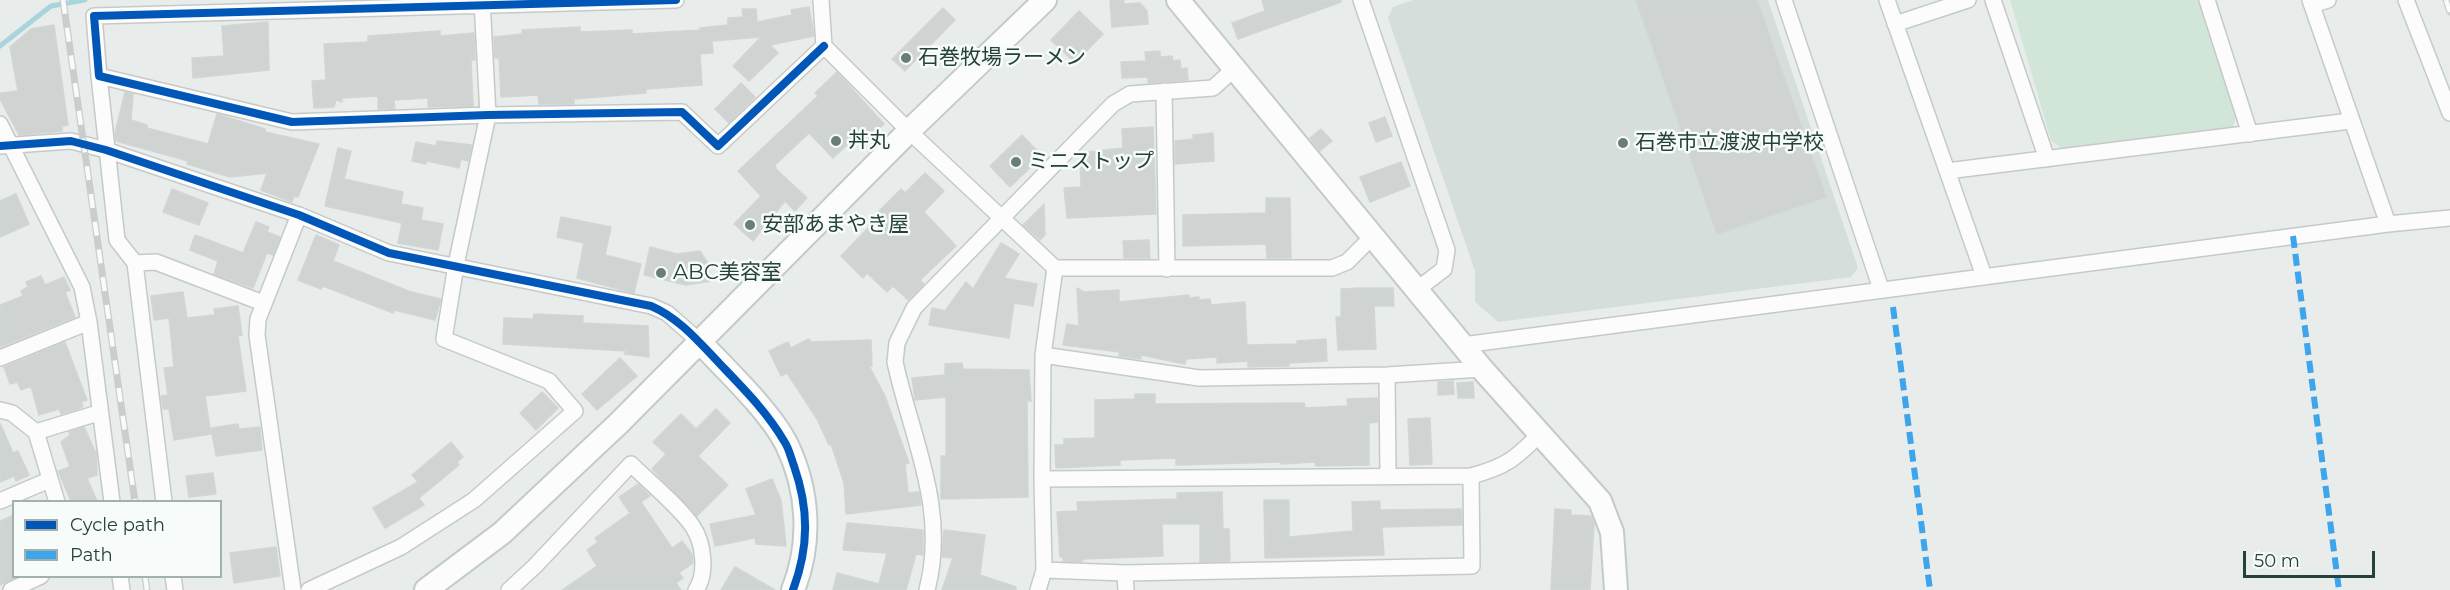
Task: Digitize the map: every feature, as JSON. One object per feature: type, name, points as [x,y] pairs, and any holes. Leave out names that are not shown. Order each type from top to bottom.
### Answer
[{"type":"street","points":[[164,500],[135,263],[117,240],[94,16],[482,3],[676,0]]},
{"type":"street","points":[[821,0],[824,46],[909,132],[1055,268],[1332,268],[1347,262],[1373,236]]},
{"type":"street","points":[[426,590],[502,533],[618,424],[909,132],[1045,0]]},
{"type":"street","points":[[1178,0],[1373,236],[1419,288],[1482,369],[1600,501],[1608,515],[1612,532],[1616,590]]},
{"type":"street","points":[[1361,0],[1447,250],[1444,269],[1419,288]]},
{"type":"street","points":[[1784,0],[1881,289]]},
{"type":"street","points":[[1887,0],[1984,276]]},
{"type":"street","points":[[1895,24],[1968,0]]},
{"type":"street","points":[[1993,0],[2047,159]]},
{"type":"street","points":[[2207,0],[2250,134]]},
{"type":"street","points":[[2328,0],[2311,2],[2350,121],[2388,224]]},
{"type":"street","points":[[2406,0],[2450,113]]},
{"type":"street","points":[[309,590],[401,547],[474,500],[575,411],[549,381],[444,339],[456,265],[488,115],[482,3]]},
{"type":"street","points":[[99,76],[292,122],[488,115],[682,112],[718,146],[824,46]]},
{"type":"street","points":[[927,590],[934,543],[931,493],[895,362],[897,343],[914,308],[1000,217],[1113,104],[1130,94],[1213,88],[1234,69]]},
{"type":"street","points":[[1164,91],[1167,268]]},
{"type":"street","points":[[1947,171],[2350,121]]},
{"type":"street","points":[[0,124],[5,145],[82,287],[89,322],[110,500]]},
{"type":"street","points":[[5,145],[71,141],[106,150],[299,215],[389,253],[651,306],[667,313],[699,341],[751,396],[785,442],[803,492],[807,526],[802,566],[793,590]]},
{"type":"street","points":[[293,590],[258,335],[258,319],[299,215]]},
{"type":"street","points":[[1463,345],[1881,289],[2450,218]]},
{"type":"street","points":[[135,263],[156,262],[263,303]]},
{"type":"street","points":[[1038,590],[1044,570],[1043,355],[1055,268]]},
{"type":"street","points":[[0,358],[89,322]]},
{"type":"street","points":[[1043,355],[1199,378],[1387,375],[1482,369]]},
{"type":"street","points":[[1387,375],[1388,477]]},
{"type":"street","points":[[0,410],[12,413],[36,432],[57,500]]},
{"type":"street","points":[[36,432],[98,413]]},
{"type":"street","points":[[1042,478],[1471,476],[1499,469],[1513,461],[1539,435]]},
{"type":"street","points":[[509,590],[535,566],[631,464],[694,528],[701,548],[703,566],[701,582],[696,590]]},
{"type":"street","points":[[1044,570],[1125,573],[1472,566],[1471,476]]},
{"type":"street","points":[[0,501],[49,480]]},
{"type":"street","points":[[1125,573],[1126,590]]},
{"type":"street","points":[[11,590],[37,578]]},
{"type":"shaded area","name":"石巻市立渡波中学校","points":[[1413,0],[1768,0],[1858,268],[1851,277],[1498,322],[1475,302],[1475,271],[1388,18],[1393,7]]},
{"type":"green space","points":[[2010,0],[2199,0],[2236,117],[2233,128],[2063,150],[2051,140]]},
{"type":"building","points":[[1110,0],[1124,0],[1124,4],[1140,3],[1147,11],[1148,24],[1112,27]]},
{"type":"building","points":[[1262,0],[1341,0],[1341,2],[1238,39],[1232,23],[1265,11]]},
{"type":"building","points":[[1636,0],[1757,0],[1826,197],[1717,234]]},
{"type":"building","points":[[809,7],[814,36],[770,45],[778,53],[749,81],[733,66],[761,37],[712,41],[713,53],[700,54],[702,85],[646,89],[646,93],[574,99],[574,104],[539,104],[538,95],[501,97],[499,58],[495,58],[494,37],[522,34],[522,30],[580,27],[580,32],[632,30],[632,34],[700,30],[700,28],[728,25],[728,18],[743,17],[742,9],[756,9],[757,22],[792,15],[791,10]]},
{"type":"building","points":[[943,8],[955,20],[905,71],[892,59]]},
{"type":"building","points":[[1079,11],[1103,34],[1075,63],[1051,40]]},
{"type":"building","points":[[268,22],[269,70],[193,78],[192,58],[224,56],[222,26]]},
{"type":"building","points":[[54,25],[68,125],[62,126],[62,131],[19,135],[0,99],[0,93],[18,91],[10,47],[31,29]]},
{"type":"building","points":[[440,31],[440,36],[474,33],[475,60],[471,60],[473,106],[428,107],[428,98],[394,100],[395,109],[378,109],[378,96],[342,98],[342,102],[336,100],[334,107],[314,108],[312,81],[326,80],[324,44],[368,42],[368,36]]},
{"type":"building","points":[[1160,51],[1160,57],[1172,56],[1173,61],[1180,60],[1181,69],[1187,68],[1188,80],[1148,83],[1148,77],[1122,78],[1121,62],[1146,61],[1145,52]]},
{"type":"building","points":[[837,72],[884,124],[866,141],[859,134],[833,158],[809,133],[775,165],[776,169],[807,198],[795,211],[785,201],[753,241],[734,224],[761,196],[738,171],[818,96],[815,93]]},
{"type":"building","points":[[741,83],[755,97],[729,123],[715,109]]},
{"type":"building","points":[[125,92],[133,94],[131,120],[147,125],[147,128],[208,144],[217,114],[265,129],[265,132],[319,144],[298,197],[294,196],[292,202],[261,190],[267,173],[230,177],[187,164],[188,161],[116,141],[115,133]]},
{"type":"building","points":[[1385,117],[1392,136],[1376,142],[1369,123]]},
{"type":"building","points":[[1153,127],[1156,214],[1067,218],[1064,188],[1081,187],[1080,153],[1123,148],[1122,129]]},
{"type":"building","points":[[1321,129],[1332,141],[1320,151],[1310,138]]},
{"type":"building","points":[[1213,133],[1214,161],[1175,164],[1175,141],[1193,139],[1193,135]]},
{"type":"building","points":[[1022,135],[1042,156],[1010,187],[990,166]]},
{"type":"building","points":[[437,141],[472,145],[468,161],[461,159],[459,168],[427,161],[426,164],[412,161],[416,142],[436,146]]},
{"type":"building","points":[[338,148],[351,151],[344,179],[403,192],[401,204],[423,208],[421,220],[443,224],[438,250],[398,243],[402,223],[325,206]]},
{"type":"building","points":[[1401,162],[1410,186],[1370,202],[1360,177]]},
{"type":"building","points":[[925,173],[944,191],[924,212],[956,246],[920,280],[924,284],[908,300],[893,286],[887,292],[867,273],[863,278],[841,256],[872,224],[869,221],[901,189],[905,193]]},
{"type":"building","points":[[172,189],[208,203],[199,225],[163,212]]},
{"type":"building","points":[[16,194],[29,224],[0,237],[0,201]]},
{"type":"building","points":[[1266,198],[1290,198],[1291,258],[1267,258],[1266,244],[1183,246],[1183,215],[1266,213]]},
{"type":"building","points":[[1044,204],[1045,235],[1040,240],[1023,225]]},
{"type":"building","points":[[561,217],[611,227],[605,255],[641,264],[634,293],[577,278],[584,243],[557,237]]},
{"type":"building","points":[[256,222],[269,227],[267,232],[280,237],[273,255],[267,253],[253,288],[214,274],[218,261],[190,250],[195,235],[243,253]]},
{"type":"building","points":[[316,235],[339,245],[333,261],[411,292],[441,299],[435,320],[394,310],[393,313],[323,286],[321,289],[298,280]]},
{"type":"building","points":[[1149,240],[1150,258],[1124,258],[1123,241]]},
{"type":"building","points":[[1001,243],[1019,254],[1004,278],[1037,284],[1033,306],[1014,303],[1009,338],[929,325],[932,308],[945,311],[966,282],[973,289]]},
{"type":"building","points":[[650,247],[677,254],[700,251],[708,263],[711,281],[686,285],[644,275]]},
{"type":"building","points":[[41,276],[45,285],[64,277],[70,290],[65,292],[75,317],[0,347],[0,305],[23,296],[21,291],[28,287],[26,282]]},
{"type":"building","points":[[1077,288],[1084,292],[1119,290],[1119,302],[1189,295],[1189,298],[1199,297],[1199,300],[1210,299],[1211,305],[1245,302],[1247,345],[1297,344],[1297,341],[1326,339],[1327,361],[1289,363],[1289,366],[1248,367],[1248,361],[1217,363],[1217,357],[1186,359],[1185,364],[1141,355],[1141,359],[1119,356],[1120,352],[1063,345],[1067,324],[1079,326]]},
{"type":"building","points":[[1393,288],[1394,306],[1374,306],[1376,349],[1338,350],[1336,317],[1341,317],[1341,289]]},
{"type":"building","points":[[183,292],[187,318],[215,315],[214,309],[238,306],[242,335],[238,336],[246,391],[205,396],[211,434],[174,440],[169,409],[163,409],[161,396],[168,395],[164,368],[174,367],[169,318],[154,320],[151,296]]},
{"type":"building","points":[[534,314],[583,316],[583,323],[648,326],[649,357],[624,354],[627,351],[503,344],[504,318],[533,319]]},
{"type":"building","points":[[809,339],[811,342],[871,340],[872,366],[869,366],[885,396],[909,463],[905,464],[908,493],[919,492],[921,505],[846,514],[844,483],[831,444],[829,445],[817,419],[787,373],[781,376],[769,351],[788,342],[791,348]]},
{"type":"building","points":[[65,342],[87,400],[81,402],[83,406],[78,409],[61,414],[59,409],[39,415],[31,386],[21,390],[17,382],[10,384],[4,367]]},
{"type":"building","points":[[620,358],[637,376],[597,410],[582,394]]},
{"type":"building","points":[[962,363],[963,369],[1029,370],[1031,401],[1027,401],[1028,497],[941,499],[941,456],[946,456],[946,397],[915,400],[912,378],[945,375],[945,364]]},
{"type":"building","points":[[1453,381],[1454,394],[1438,395],[1438,382]]},
{"type":"building","points":[[1473,382],[1474,398],[1458,398],[1457,383]]},
{"type":"building","points":[[542,392],[558,408],[536,430],[520,413]]},
{"type":"building","points":[[1135,394],[1155,394],[1155,404],[1304,403],[1305,408],[1348,406],[1347,399],[1377,398],[1378,422],[1369,423],[1369,465],[1316,466],[1315,462],[1281,464],[1281,462],[1176,465],[1176,458],[1120,460],[1120,465],[1056,468],[1055,445],[1064,445],[1064,439],[1095,438],[1095,400],[1135,399]]},
{"type":"building","points":[[716,409],[730,423],[698,456],[728,485],[697,516],[652,469],[666,454],[653,442],[681,414],[696,429]]},
{"type":"building","points":[[1430,418],[1432,464],[1410,465],[1408,419]]},
{"type":"building","points":[[0,423],[13,453],[18,451],[29,475],[16,481],[14,476],[0,482]]},
{"type":"building","points":[[238,424],[239,429],[260,427],[262,450],[216,456],[211,428]]},
{"type":"building","points":[[84,427],[96,453],[97,475],[87,478],[97,500],[71,500],[58,471],[70,467],[61,442],[70,435],[69,432]]},
{"type":"building","points":[[451,442],[463,457],[457,462],[459,465],[419,498],[424,505],[385,528],[373,508],[418,482],[412,475]]},
{"type":"building","points":[[213,473],[216,494],[189,497],[186,476]]},
{"type":"building","points":[[772,479],[781,500],[786,546],[756,544],[755,538],[715,546],[710,524],[756,515],[746,489]]},
{"type":"building","points":[[638,484],[650,496],[641,502],[672,548],[682,541],[692,554],[693,563],[679,573],[683,578],[676,583],[681,590],[562,590],[597,566],[587,550],[598,542],[595,538],[630,513],[619,497]]},
{"type":"building","points":[[1222,492],[1223,529],[1229,529],[1230,561],[1200,562],[1200,524],[1162,524],[1163,556],[1084,559],[1081,562],[1063,561],[1063,557],[1060,557],[1057,512],[1078,511],[1077,502],[1177,499],[1177,493]]},
{"type":"building","points":[[1264,500],[1289,500],[1289,537],[1353,531],[1352,502],[1380,501],[1380,510],[1461,509],[1462,525],[1382,527],[1384,555],[1265,558]]},
{"type":"building","points":[[1555,509],[1571,510],[1571,515],[1591,516],[1594,523],[1590,590],[1551,590]]},
{"type":"building","points":[[12,516],[12,578],[14,578],[0,585],[0,521]]},
{"type":"building","points":[[847,523],[923,530],[923,555],[916,554],[906,590],[833,590],[837,573],[879,584],[887,553],[843,550]]},
{"type":"building","points":[[944,530],[985,535],[980,575],[1016,587],[1016,590],[942,590],[953,558],[942,557]]},
{"type":"building","points":[[276,547],[280,576],[234,583],[230,553]]},
{"type":"building","points":[[735,567],[775,590],[721,590]]},
{"type":"waterway","points":[[0,46],[51,6],[85,0]]},
{"type":"railway","points":[[63,0],[135,500]]},
{"type":"railway","points":[[2446,0],[2450,12]]},
{"type":"railway","points":[[145,578],[147,590]]},
{"type":"marked path","points":[[2293,236],[2339,590]]},
{"type":"marked path","points":[[1893,307],[1930,590]]},
{"type":"cycle path","points":[[676,0],[94,16],[99,76],[292,122],[488,115],[682,112],[718,146],[824,46]]},
{"type":"cycle path","points":[[0,146],[71,141],[106,150],[299,215],[389,253],[651,306],[661,311],[688,331],[746,391],[770,420],[787,447],[799,482],[805,528],[802,559],[793,590]]},
{"type":"place","name":"石巻牧場ラーメン","points":[[906,58]]},
{"type":"place","name":"丼丸","points":[[836,141]]},
{"type":"place","name":"石巻市立渡波中学校","points":[[1623,143]]},
{"type":"place","name":"ミニストップ","points":[[1016,162]]},
{"type":"place","name":"安部あまやき屋","points":[[750,225]]},
{"type":"place","name":"ABC美容室","points":[[661,273]]}]
